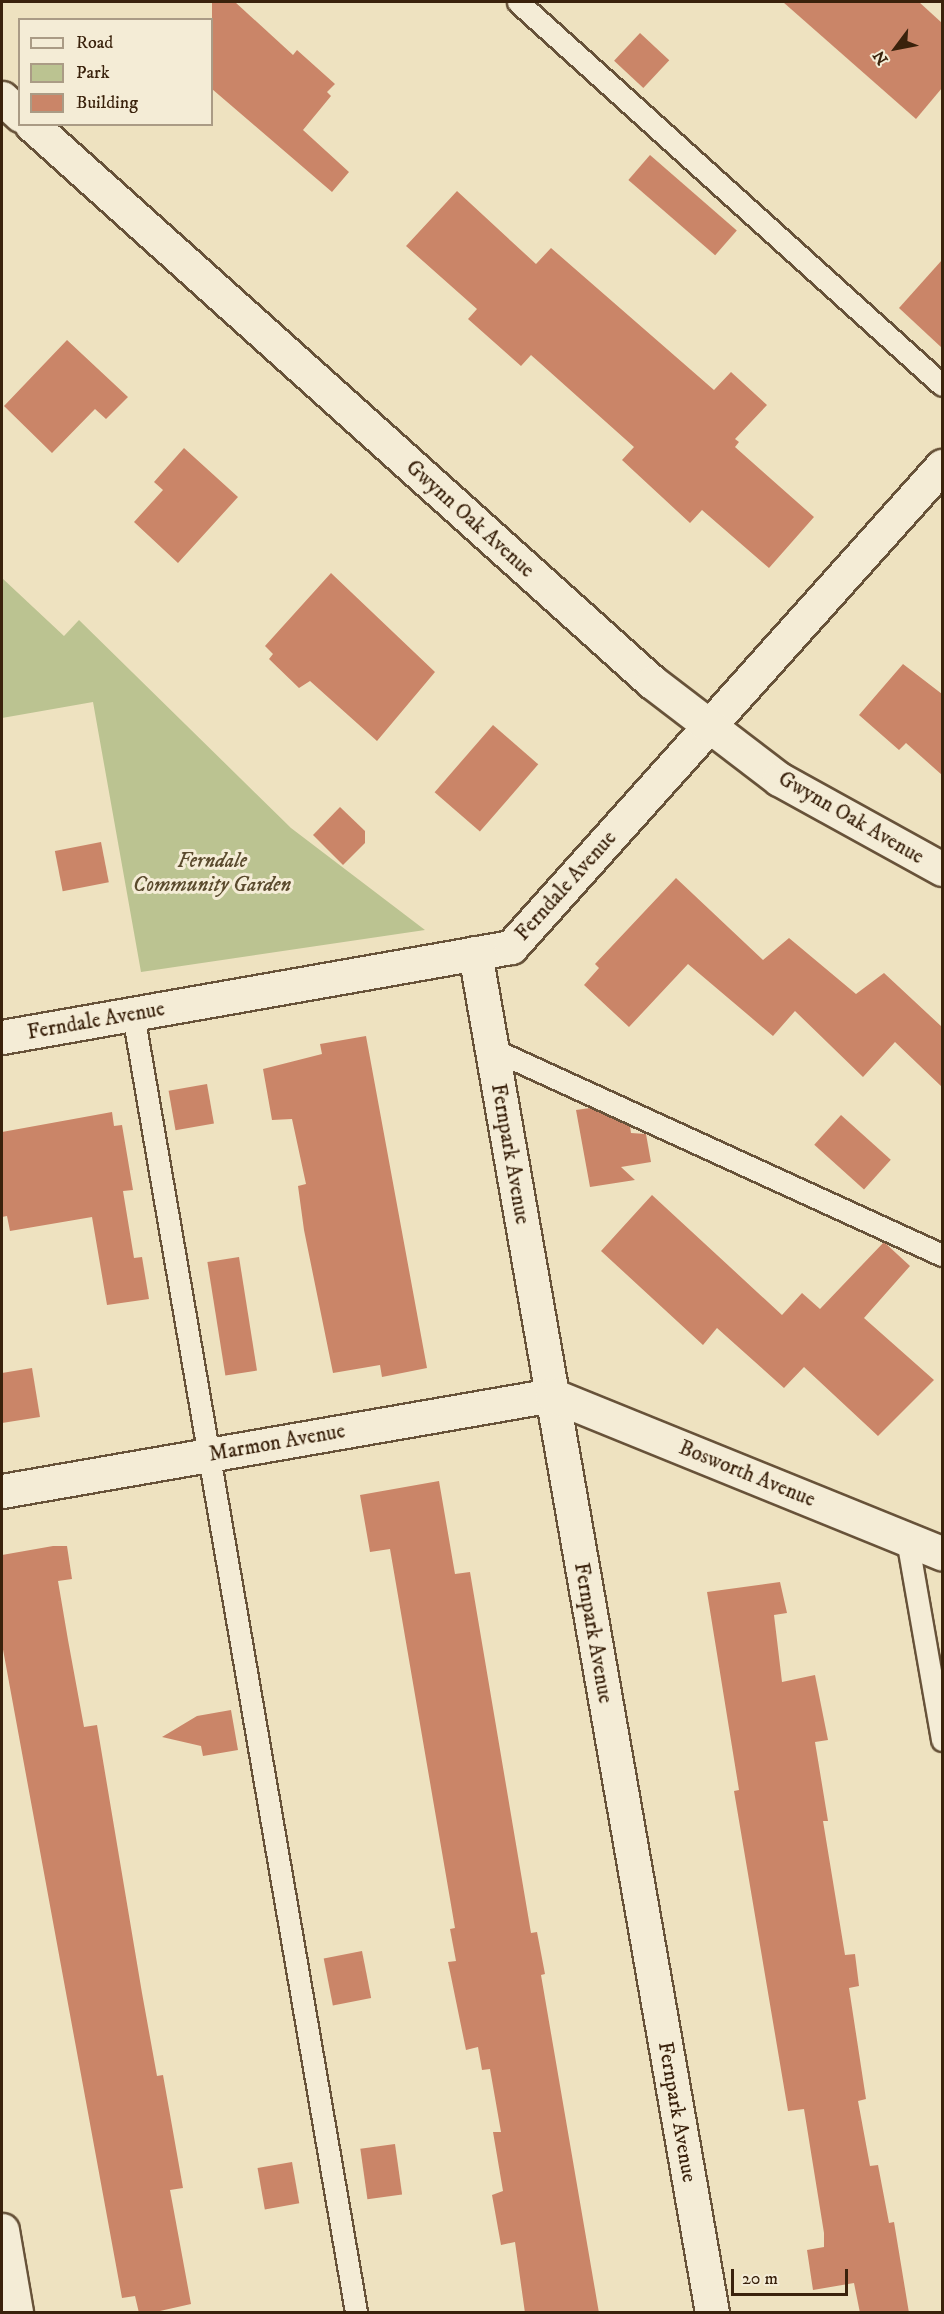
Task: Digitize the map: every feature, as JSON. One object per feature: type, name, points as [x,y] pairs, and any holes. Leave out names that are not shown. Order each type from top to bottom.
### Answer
[{"type":"street","points":[[2,98],[18,112]]},
{"type":"street","name":"Gwynn Oak Avenue","points":[[33,126],[652,682],[779,779],[942,869]]},
{"type":"street","name":"Ferndale Avenue","points":[[2,1037],[511,947],[942,466]]},
{"type":"street","name":"Fernpark Avenue","points":[[475,953],[712,2313]]},
{"type":"street","name":"Marmon Avenue","points":[[2,1491],[552,1395]]},
{"type":"street","name":"Bosworth Avenue","points":[[552,1395],[942,1553]]},
{"type":"street","points":[[2,2230],[16,2313]]},
{"type":"lane","points":[[518,2],[942,384]]},
{"type":"lane","points":[[134,1014],[356,2313]]},
{"type":"lane","points":[[492,1049],[942,1255]]},
{"type":"lane","points":[[907,1539],[942,1740]]},
{"type":"green space","name":"Ferndale Community Garden","points":[[2,578],[64,636],[79,620],[291,828],[425,930],[141,972],[93,702],[2,718]]},
{"type":"building","points":[[212,2],[235,2],[293,55],[297,50],[335,84],[327,92],[331,96],[303,130],[349,172],[332,192],[213,90]]},
{"type":"building","points":[[783,2],[919,2],[942,23],[942,88],[916,119]]},
{"type":"building","points":[[640,33],[669,60],[643,88],[614,61]]},
{"type":"building","points":[[650,155],[737,230],[715,255],[628,180]]},
{"type":"building","points":[[457,191],[536,264],[551,248],[714,390],[731,372],[767,405],[735,439],[739,442],[735,447],[814,517],[769,568],[702,510],[690,523],[622,460],[634,447],[531,355],[521,366],[468,319],[477,309],[406,246]]},
{"type":"building","points":[[942,260],[942,348],[899,308]]},
{"type":"building","points":[[67,340],[128,397],[106,419],[95,409],[52,453],[4,406]]},
{"type":"building","points":[[184,448],[238,497],[178,563],[134,522],[163,490],[154,482]]},
{"type":"building","points":[[331,573],[435,672],[377,741],[310,681],[299,688],[269,659],[273,654],[265,646]]},
{"type":"building","points":[[903,664],[942,694],[942,775],[906,743],[899,750],[859,715]]},
{"type":"building","points":[[493,725],[538,764],[480,832],[435,792]]},
{"type":"building","points":[[340,807],[365,831],[365,843],[343,865],[313,835]]},
{"type":"building","points":[[101,842],[109,882],[63,891],[55,851]]},
{"type":"building","points":[[676,878],[763,960],[789,938],[856,994],[884,973],[942,1027],[942,1087],[895,1042],[863,1077],[795,1011],[773,1036],[688,964],[629,1027],[584,985],[599,968],[595,964]]},
{"type":"building","points":[[366,1036],[427,1368],[382,1377],[380,1365],[333,1373],[304,1230],[298,1186],[306,1184],[292,1119],[272,1120],[263,1069],[322,1054],[320,1044]]},
{"type":"building","points":[[207,1084],[214,1123],[176,1130],[169,1091]]},
{"type":"building","points":[[590,1108],[630,1126],[631,1133],[646,1134],[651,1162],[621,1167],[635,1180],[590,1187],[576,1110]]},
{"type":"building","points":[[112,1112],[114,1126],[122,1125],[133,1190],[123,1191],[134,1258],[142,1257],[149,1299],[107,1305],[92,1217],[10,1231],[7,1216],[2,1217],[2,1132]]},
{"type":"building","points":[[841,1115],[891,1160],[864,1190],[814,1145]]},
{"type":"building","points":[[652,1195],[782,1315],[802,1293],[820,1309],[884,1242],[910,1266],[864,1318],[934,1380],[878,1436],[804,1367],[784,1388],[717,1328],[703,1345],[601,1251]]},
{"type":"building","points":[[239,1257],[257,1371],[225,1376],[207,1262]]},
{"type":"building","points":[[32,1368],[40,1417],[2,1423],[2,1373]]},
{"type":"building","points":[[439,1481],[455,1574],[470,1572],[531,1933],[537,1932],[545,1974],[541,1975],[599,2313],[525,2313],[515,2242],[501,2245],[492,2195],[503,2191],[493,2132],[501,2132],[490,2069],[482,2070],[478,2047],[466,2050],[448,1962],[456,1961],[450,1929],[455,1928],[390,1549],[370,1552],[360,1495]]},
{"type":"building","points":[[53,1546],[67,1546],[72,1579],[58,1581],[68,1640],[84,1727],[97,1725],[157,2076],[163,2075],[183,2188],[170,2190],[191,2304],[151,2313],[139,2313],[135,2296],[122,2298],[2,1644],[2,1555]]},
{"type":"building","points":[[780,1582],[787,1613],[774,1615],[782,1682],[815,1675],[828,1740],[815,1742],[828,1821],[823,1821],[845,1955],[855,1954],[859,1986],[849,1988],[866,2099],[858,2101],[870,2166],[878,2165],[889,2223],[894,2222],[909,2313],[860,2313],[854,2283],[813,2290],[807,2250],[824,2247],[824,2233],[804,2109],[788,2111],[734,1791],[739,1790],[707,1592]]},
{"type":"building","points":[[231,1710],[238,1750],[203,1756],[201,1746],[162,1737],[197,1716]]},
{"type":"building","points":[[362,1951],[371,1998],[333,2006],[324,1958]]},
{"type":"building","points":[[395,2144],[402,2195],[367,2199],[360,2149]]},
{"type":"building","points":[[292,2162],[299,2203],[265,2209],[258,2168]]}]
